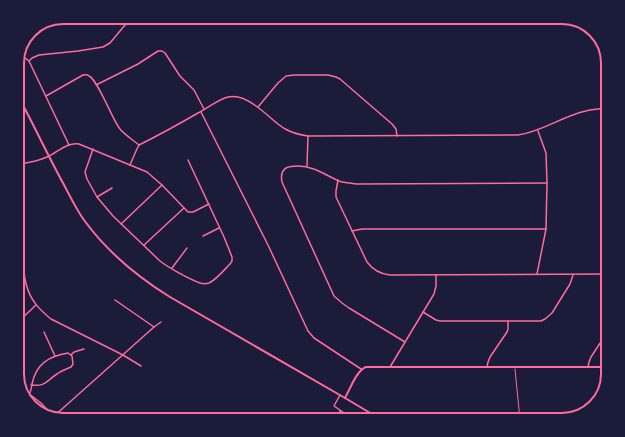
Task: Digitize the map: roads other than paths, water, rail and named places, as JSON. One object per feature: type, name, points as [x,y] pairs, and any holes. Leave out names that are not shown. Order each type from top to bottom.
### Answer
[{"type":"main road","points":[[24,106],[72,202],[96,236],[113,254],[149,284],[170,297],[370,413]]},
{"type":"main road","points":[[345,398],[362,369],[366,367],[601,367]]},
{"type":"street","points":[[29,61],[39,55],[78,52],[103,47],[110,43],[127,24]]},
{"type":"street","points":[[96,85],[162,51],[165,53],[180,76],[194,90],[204,110]]},
{"type":"street","points":[[24,57],[29,61],[69,145]]},
{"type":"street","points":[[46,96],[86,75],[91,77],[118,126],[139,145]]},
{"type":"street","points":[[258,107],[278,83],[286,76],[333,76],[340,79],[392,124],[396,129],[397,136]]},
{"type":"street","points":[[130,165],[139,145],[228,97],[245,99],[258,107],[283,128],[295,134],[308,136],[518,135],[538,131],[572,115],[601,109]]},
{"type":"street","points":[[200,112],[268,245],[308,331],[314,338],[362,369]]},
{"type":"street","points":[[537,274],[546,229],[547,183],[546,153],[538,131]]},
{"type":"street","points":[[307,166],[308,136]]},
{"type":"street","points":[[24,164],[49,156],[69,145],[79,144],[150,174],[188,212],[193,212],[209,204]]},
{"type":"street","points":[[93,150],[85,172],[87,179],[97,197],[109,212],[160,262],[201,284],[205,284],[213,280],[230,264],[232,261],[231,252],[188,160]]},
{"type":"street","points":[[405,342],[337,299],[332,292],[282,182],[282,172],[287,167],[307,166],[338,180],[357,184],[547,183]]},
{"type":"street","points":[[338,180],[336,194],[367,262],[378,272],[390,275],[601,274]]},
{"type":"street","points":[[121,224],[162,185]]},
{"type":"street","points":[[97,197],[112,188]]},
{"type":"street","points":[[144,246],[184,208]]},
{"type":"street","points":[[202,236],[219,228]]},
{"type":"street","points":[[352,230],[546,229]]},
{"type":"street","points":[[172,268],[187,248]]},
{"type":"street","points":[[24,270],[27,287],[40,310],[50,318],[123,355],[141,366]]},
{"type":"street","points":[[422,312],[440,322],[541,321],[552,313],[570,284],[573,274]]},
{"type":"street","points":[[390,367],[435,290],[436,275]]},
{"type":"street","points":[[115,300],[154,326]]},
{"type":"street","points":[[24,316],[36,305]]},
{"type":"street","points":[[487,368],[490,357],[508,329],[508,321]]},
{"type":"street","points":[[58,413],[154,326],[161,322]]},
{"type":"street","points":[[44,332],[55,356]]},
{"type":"street","points":[[588,367],[591,357],[601,342]]},
{"type":"street","points":[[71,355],[74,352],[84,349]]},
{"type":"street","points":[[47,409],[30,394],[35,373],[48,359],[68,353],[71,355]]},
{"type":"street","points":[[32,385],[42,385],[55,375],[71,367],[73,364],[71,355]]},
{"type":"street","points":[[340,395],[334,406],[344,413]]}]
